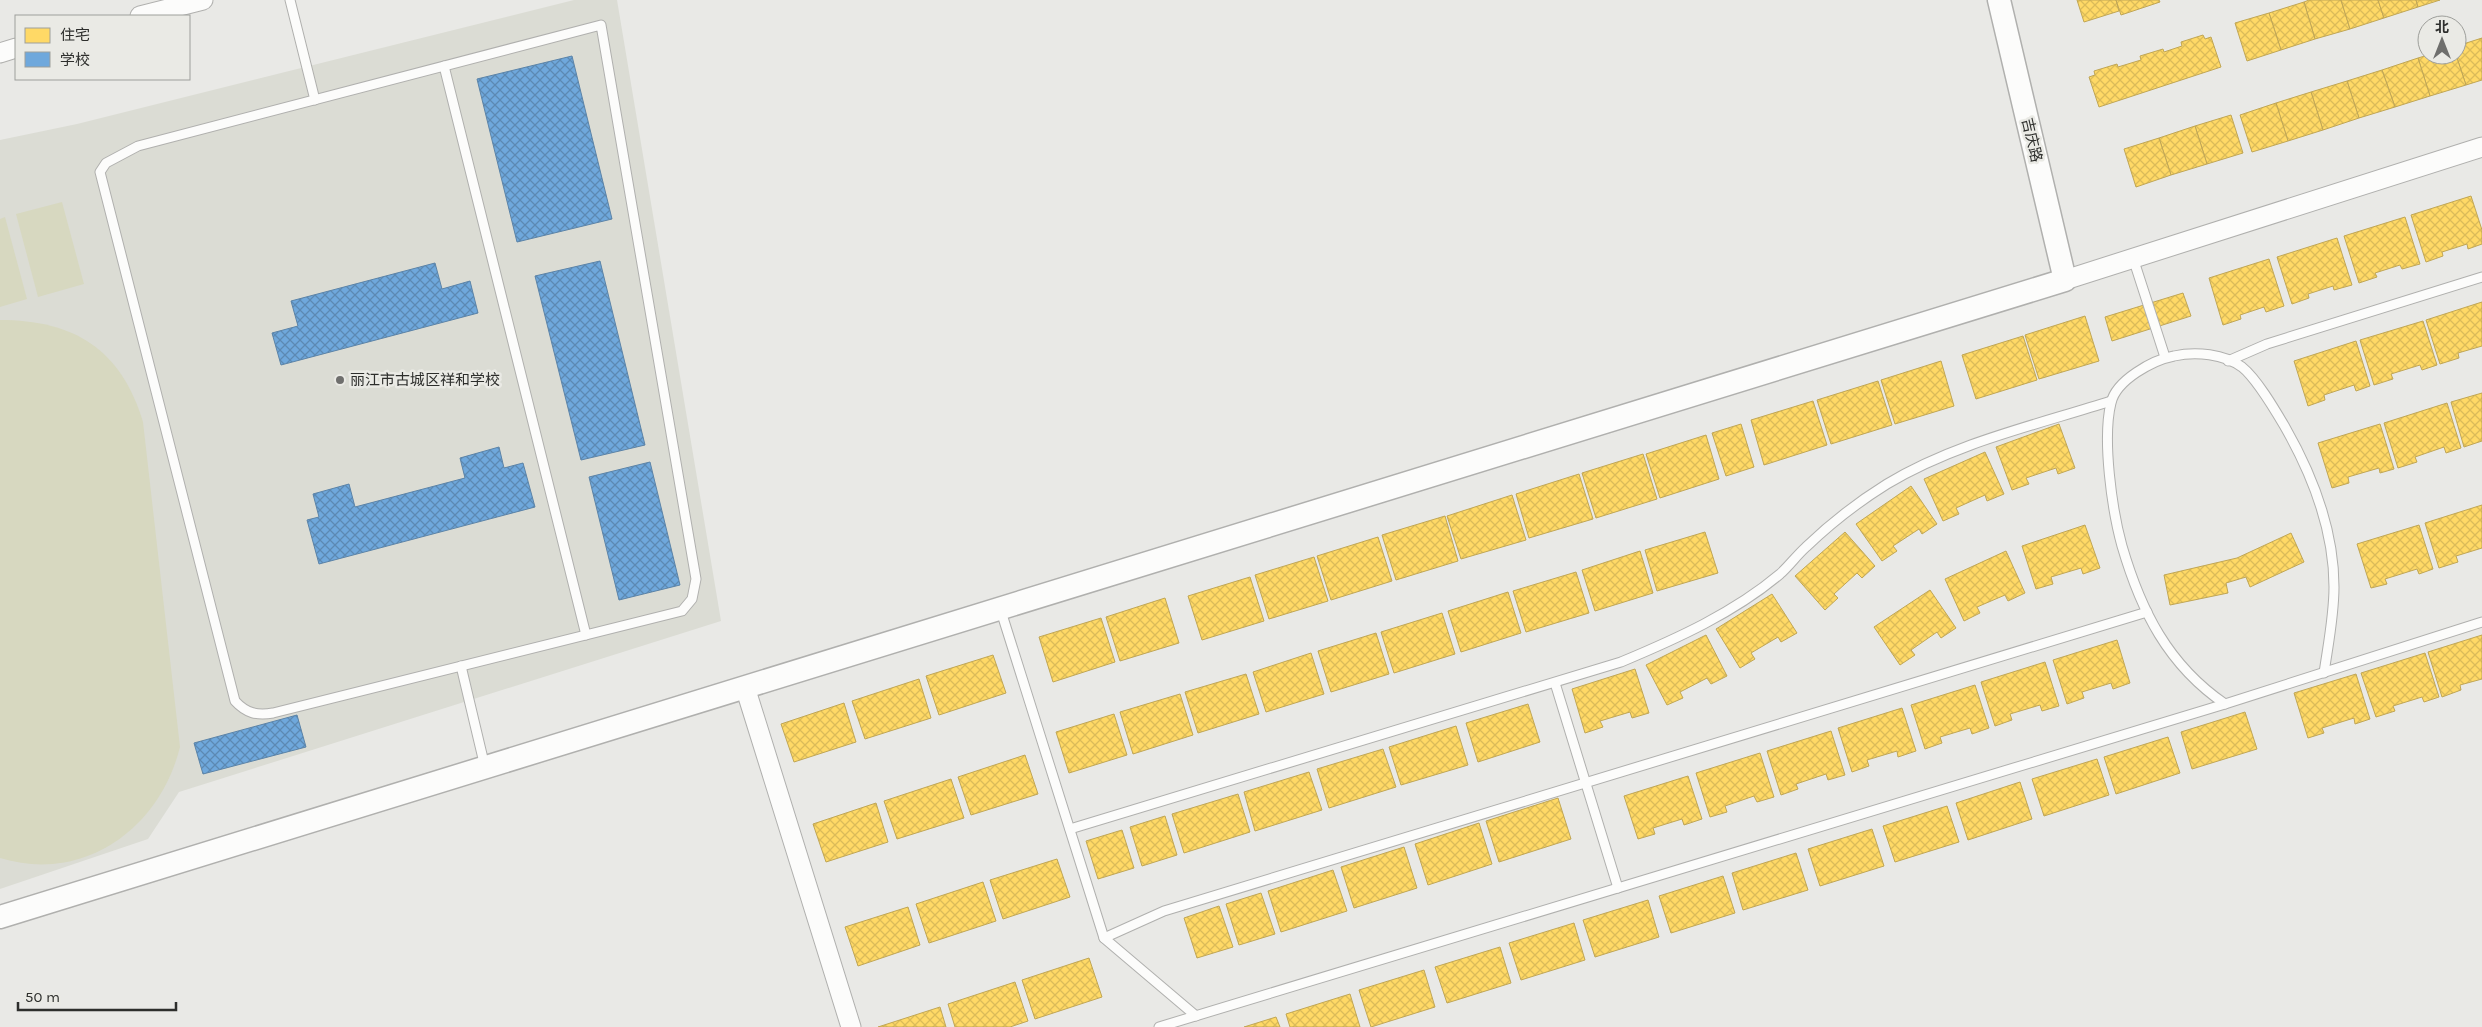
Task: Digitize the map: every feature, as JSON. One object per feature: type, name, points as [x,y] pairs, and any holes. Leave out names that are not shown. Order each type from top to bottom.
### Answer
[{"type":"street","points":[[144,15],[203,0]]},
{"type":"street","name":"吉庆路","points":[[1999,0],[2065,280]]},
{"type":"street","points":[[0,53],[15,48]]},
{"type":"street","points":[[0,917],[2065,280],[2482,147]]},
{"type":"street","points":[[745,686],[851,1027]]},
{"type":"lane","points":[[290,0],[315,100]]},
{"type":"lane","points":[[602,25],[696,579],[692,599],[682,611],[265,715],[248,712],[235,701],[100,172],[106,163],[138,146],[444,66],[602,25]]},
{"type":"lane","points":[[444,66],[586,635]]},
{"type":"lane","points":[[2133,258],[2165,357]]},
{"type":"lane","points":[[2228,361],[2267,344],[2482,277]]},
{"type":"lane","points":[[2225,704],[2206,691],[2178,664],[2159,636],[2128,566],[2113,508],[2108,446],[2111,401],[2118,390],[2139,370],[2165,357],[2197,354],[2228,361],[2242,368],[2280,418],[2308,472],[2327,526],[2334,587],[2333,610],[2324,673]]},
{"type":"lane","points":[[1070,829],[1555,683],[1621,662],[1653,649],[1718,616],[1780,574],[1805,547],[1861,501],[1916,468],[1975,444],[2111,401]]},
{"type":"lane","points":[[1000,608],[1104,938],[1196,1016]]},
{"type":"lane","points":[[1104,938],[1164,911],[2147,612]]},
{"type":"lane","points":[[1159,1027],[2225,704],[2482,622]]},
{"type":"lane","points":[[461,666],[485,767]]},
{"type":"lane","points":[[1555,683],[1618,888]]},
{"type":"shaded area","name":"丽江市古城区祥和学校","points":[[574,0],[617,0],[721,621],[179,792],[148,839],[0,889],[0,140],[77,124]]},
{"type":"green space","points":[[62,202],[84,284],[38,297],[16,214]]},
{"type":"green space","points":[[5,217],[27,299],[0,307],[0,219]]},
{"type":"green space","points":[[0,320],[26,321],[72,333],[91,344],[108,358],[122,375],[134,397],[143,422],[180,747],[170,776],[155,802],[136,825],[114,843],[89,856],[61,863],[31,864],[0,858]]},
{"type":"building: 住宅","points":[[2077,0],[2116,0],[2119,11],[2084,22]]},
{"type":"building: 住宅","points":[[2116,0],[2159,0],[2160,2],[2121,15]]},
{"type":"building: 住宅","points":[[2309,0],[2341,0],[2350,29],[2315,39],[2304,2]]},
{"type":"building: 住宅","points":[[2341,0],[2378,0],[2384,18],[2350,29]]},
{"type":"building: 住宅","points":[[2378,0],[2416,0],[2418,7],[2384,18]]},
{"type":"building: 住宅","points":[[2416,0],[2440,0],[2418,7]]},
{"type":"building: 住宅","points":[[2304,2],[2315,39],[2281,50],[2269,13]]},
{"type":"building: 住宅","points":[[2269,13],[2281,50],[2247,61],[2235,23]]},
{"type":"building: 住宅","points":[[2203,35],[2205,39],[2211,37],[2221,67],[2099,107],[2089,77],[2095,75],[2094,71],[2117,64],[2118,67],[2141,60],[2140,56],[2163,49],[2164,52],[2182,46],[2181,42]]},
{"type":"building: 住宅","points":[[2482,38],[2482,80],[2466,85],[2459,65],[2467,65],[2467,43]]},
{"type":"building: 住宅","points":[[2417,58],[2417,65],[2420,65],[2430,96],[2395,107],[2382,70]]},
{"type":"building: 住宅","points":[[2420,65],[2459,65],[2466,85],[2430,96]]},
{"type":"building: 住宅","points":[[2382,70],[2395,107],[2359,118],[2347,81]]},
{"type":"building: 住宅","points":[[2347,81],[2359,118],[2323,130],[2311,92]]},
{"type":"building: 住宅","points":[[2311,92],[2323,130],[2288,141],[2276,103]]},
{"type":"building: 住宅","points":[[2276,103],[2288,141],[2252,152],[2240,115]]},
{"type":"building: 住宅","points":[[2231,115],[2243,153],[2207,164],[2195,126]]},
{"type":"building: 住宅","points":[[2195,126],[2207,164],[2171,175],[2159,138]]},
{"type":"building: 住宅","points":[[2159,138],[2171,175],[2136,187],[2124,149]]},
{"type":"building: 住宅","points":[[2471,196],[2482,230],[2482,244],[2468,249],[2467,244],[2442,252],[2443,256],[2426,262],[2411,215]]},
{"type":"building: 住宅","points":[[2405,217],[2420,264],[2402,269],[2400,265],[2375,273],[2377,277],[2359,283],[2344,236]]},
{"type":"building: 住宅","points":[[2337,238],[2352,285],[2334,290],[2333,286],[2308,294],[2309,298],[2292,304],[2277,257]]},
{"type":"building: 住宅","points":[[2269,259],[2284,306],[2266,312],[2264,307],[2240,315],[2241,319],[2223,325],[2209,278]]},
{"type":"building: 住宅","points":[[2183,293],[2191,316],[2112,341],[2105,317]]},
{"type":"building: 住宅","points":[[2482,302],[2482,346],[2458,353],[2459,358],[2440,364],[2426,320]]},
{"type":"building: 住宅","points":[[2085,316],[2099,361],[2039,379],[2025,335]]},
{"type":"building: 住宅","points":[[2423,321],[2437,365],[2422,370],[2420,365],[2391,374],[2393,379],[2374,385],[2360,340]]},
{"type":"building: 住宅","points":[[2023,336],[2037,380],[1976,399],[1962,355]]},
{"type":"building: 住宅","points":[[2356,341],[2370,386],[2356,391],[2354,385],[2324,395],[2325,400],[2308,406],[2294,361]]},
{"type":"building: 住宅","points":[[1941,361],[1954,406],[1895,424],[1881,380]]},
{"type":"building: 住宅","points":[[1878,381],[1892,425],[1831,444],[1817,400]]},
{"type":"building: 住宅","points":[[2482,393],[2482,441],[2464,447],[2451,402]]},
{"type":"building: 住宅","points":[[1813,401],[1827,445],[1764,465],[1751,420]]},
{"type":"building: 住宅","points":[[2447,403],[2461,448],[2446,453],[2444,447],[2415,457],[2417,462],[2398,468],[2384,423]]},
{"type":"building: 住宅","points":[[1741,424],[1754,467],[1726,476],[1712,433]]},
{"type":"building: 住宅","points":[[2059,424],[2075,468],[2058,474],[2056,468],[2026,478],[2029,484],[2012,490],[1996,447]]},
{"type":"building: 住宅","points":[[2380,424],[2394,469],[2380,473],[2379,468],[2348,477],[2349,483],[2332,488],[2318,443]]},
{"type":"building: 住宅","points":[[1706,435],[1719,479],[1660,498],[1646,454]]},
{"type":"building: 住宅","points":[[1985,452],[2004,494],[1987,501],[1985,495],[1956,508],[1959,514],[1943,521],[1924,479]]},
{"type":"building: 住宅","points":[[1643,454],[1657,499],[1596,518],[1582,473]]},
{"type":"building: 住宅","points":[[1579,474],[1593,519],[1529,538],[1516,494]]},
{"type":"building: 住宅","points":[[1911,486],[1937,524],[1922,534],[1919,529],[1893,546],[1897,551],[1882,561],[1856,524]]},
{"type":"building: 住宅","points":[[1512,495],[1526,540],[1461,559],[1447,516]]},
{"type":"building: 住宅","points":[[2482,505],[2482,548],[2456,556],[2458,562],[2439,568],[2425,523]]},
{"type":"building: 住宅","points":[[1445,516],[1458,561],[1396,580],[1382,535]]},
{"type":"building: 住宅","points":[[2085,525],[2100,568],[2083,574],[2081,568],[2051,577],[2053,584],[2036,589],[2022,546]]},
{"type":"building: 住宅","points":[[2419,525],[2433,569],[2419,574],[2417,569],[2385,579],[2387,584],[2371,588],[2357,544]]},
{"type":"building: 住宅","points":[[1705,532],[1718,573],[1657,591],[1645,550]]},
{"type":"building: 住宅","points":[[1845,532],[1875,566],[1862,578],[1857,573],[1834,594],[1838,598],[1825,610],[1795,576]]},
{"type":"building: 住宅","points":[[2291,533],[2304,562],[2250,587],[2246,577],[2226,583],[2228,593],[2170,605],[2164,575],[2237,558]]},
{"type":"building: 住宅","points":[[1378,537],[1392,581],[1331,600],[1317,556]]},
{"type":"building: 住宅","points":[[1640,551],[1653,593],[1595,611],[1582,570]]},
{"type":"building: 住宅","points":[[2006,551],[2025,593],[2008,601],[2005,595],[1977,607],[1980,613],[1964,621],[1945,579]]},
{"type":"building: 住宅","points":[[1314,557],[1328,601],[1269,619],[1255,575]]},
{"type":"building: 住宅","points":[[1576,572],[1589,613],[1526,632],[1513,591]]},
{"type":"building: 住宅","points":[[1250,577],[1264,621],[1202,640],[1188,596]]},
{"type":"building: 住宅","points":[[1930,590],[1956,628],[1941,638],[1937,632],[1911,650],[1915,655],[1900,665],[1874,627]]},
{"type":"building: 住宅","points":[[1508,592],[1521,633],[1461,652],[1448,611]]},
{"type":"building: 住宅","points":[[1772,594],[1797,633],[1781,642],[1778,637],[1751,653],[1755,659],[1740,668],[1716,629]]},
{"type":"building: 住宅","points":[[1165,598],[1179,643],[1120,661],[1106,617]]},
{"type":"building: 住宅","points":[[1442,613],[1455,654],[1394,673],[1381,632]]},
{"type":"building: 住宅","points":[[1101,618],[1115,662],[1053,682],[1039,637]]},
{"type":"building: 住宅","points":[[1376,633],[1389,674],[1331,692],[1318,651]]},
{"type":"building: 住宅","points":[[1706,635],[1727,676],[1711,684],[1707,678],[1680,692],[1683,698],[1667,705],[1646,665]]},
{"type":"building: 住宅","points":[[2482,635],[2482,679],[2460,685],[2461,690],[2442,697],[2428,652]]},
{"type":"building: 住宅","points":[[2117,640],[2130,683],[2113,689],[2111,683],[2082,692],[2084,698],[2067,704],[2053,660]]},
{"type":"building: 住宅","points":[[1311,653],[1324,694],[1266,712],[1253,672]]},
{"type":"building: 住宅","points":[[2425,653],[2439,697],[2424,702],[2422,697],[2393,706],[2395,711],[2376,717],[2361,673]]},
{"type":"building: 住宅","points":[[993,655],[1006,693],[939,715],[926,676]]},
{"type":"building: 住宅","points":[[2045,662],[2059,706],[2042,711],[2040,705],[2010,714],[2012,720],[1995,726],[1981,682]]},
{"type":"building: 住宅","points":[[1635,669],[1649,713],[1632,718],[1630,712],[1600,721],[1603,727],[1585,733],[1572,689]]},
{"type":"building: 住宅","points":[[1246,674],[1259,714],[1198,733],[1185,692]]},
{"type":"building: 住宅","points":[[2356,674],[2370,719],[2355,724],[2354,718],[2322,728],[2324,733],[2308,738],[2294,693]]},
{"type":"building: 住宅","points":[[919,679],[931,718],[865,739],[852,701]]},
{"type":"building: 住宅","points":[[1975,685],[1989,728],[1972,734],[1970,728],[1940,737],[1942,743],[1925,749],[1911,705]]},
{"type":"building: 住宅","points":[[1180,694],[1193,735],[1133,754],[1120,712]]},
{"type":"building: 住宅","points":[[844,703],[856,742],[794,762],[781,724]]},
{"type":"building: 住宅","points":[[1528,704],[1540,742],[1478,762],[1466,723]]},
{"type":"building: 住宅","points":[[1902,708],[1916,751],[1898,757],[1897,751],[1867,760],[1869,766],[1852,772],[1838,728]]},
{"type":"building: 住宅","points":[[2245,712],[2257,749],[2192,769],[2181,732]]},
{"type":"building: 住宅","points":[[1114,714],[1127,755],[1069,773],[1056,732]]},
{"type":"building: 住宅","points":[[1456,726],[1468,765],[1401,785],[1389,747]]},
{"type":"building: 住宅","points":[[1831,731],[1845,775],[1828,780],[1826,774],[1796,784],[1798,789],[1781,795],[1767,751]]},
{"type":"building: 住宅","points":[[2168,737],[2180,773],[2116,794],[2104,757]]},
{"type":"building: 住宅","points":[[1383,749],[1396,787],[1329,808],[1317,769]]},
{"type":"building: 住宅","points":[[1760,753],[1774,797],[1757,802],[1754,796],[1725,806],[1727,812],[1710,817],[1696,773]]},
{"type":"building: 住宅","points":[[1025,755],[1038,794],[971,815],[958,777]]},
{"type":"building: 住宅","points":[[2097,759],[2109,795],[2044,816],[2032,779]]},
{"type":"building: 住宅","points":[[1309,772],[1322,810],[1255,831],[1244,792]]},
{"type":"building: 住宅","points":[[1688,776],[1702,819],[1684,825],[1682,819],[1653,828],[1655,834],[1638,839],[1624,796]]},
{"type":"building: 住宅","points":[[951,779],[964,818],[897,839],[884,801]]},
{"type":"building: 住宅","points":[[2020,782],[2032,819],[1968,840],[1956,803]]},
{"type":"building: 住宅","points":[[1238,794],[1250,832],[1184,853],[1172,814]]},
{"type":"building: 住宅","points":[[1558,798],[1571,839],[1499,862],[1486,821]]},
{"type":"building: 住宅","points":[[876,803],[888,842],[826,862],[813,824]]},
{"type":"building: 住宅","points":[[1947,806],[1959,842],[1895,862],[1883,826]]},
{"type":"building: 住宅","points":[[1165,816],[1177,855],[1142,866],[1130,827]]},
{"type":"building: 住宅","points":[[1479,823],[1492,864],[1428,885],[1415,844]]},
{"type":"building: 住宅","points":[[1872,829],[1884,866],[1820,886],[1808,849]]},
{"type":"building: 住宅","points":[[1122,830],[1134,868],[1098,879],[1086,841]]},
{"type":"building: 住宅","points":[[1404,847],[1417,888],[1354,908],[1341,867]]},
{"type":"building: 住宅","points":[[1796,853],[1808,890],[1743,910],[1732,873]]},
{"type":"building: 住宅","points":[[1057,859],[1070,897],[1003,919],[990,880]]},
{"type":"building: 住宅","points":[[1333,870],[1347,911],[1281,932],[1268,891]]},
{"type":"building: 住宅","points":[[1723,876],[1735,913],[1671,933],[1659,896]]},
{"type":"building: 住宅","points":[[983,882],[996,921],[929,943],[916,904]]},
{"type":"building: 住宅","points":[[1261,893],[1275,934],[1239,945],[1226,904]]},
{"type":"building: 住宅","points":[[1648,900],[1659,937],[1595,957],[1583,920]]},
{"type":"building: 住宅","points":[[1219,906],[1233,947],[1197,958],[1184,918]]},
{"type":"building: 住宅","points":[[908,907],[920,945],[858,966],[845,927]]},
{"type":"building: 住宅","points":[[1574,923],[1585,960],[1521,980],[1509,943]]},
{"type":"building: 住宅","points":[[1500,947],[1511,983],[1447,1003],[1435,967]]},
{"type":"building: 住宅","points":[[1089,958],[1102,997],[1035,1019],[1022,980]]},
{"type":"building: 住宅","points":[[1424,970],[1435,1007],[1371,1027],[1359,990]]},
{"type":"building: 住宅","points":[[1015,982],[1028,1021],[1010,1027],[955,1027],[948,1004]]},
{"type":"building: 住宅","points":[[1350,994],[1360,1027],[1290,1027],[1286,1014]]},
{"type":"building: 住宅","points":[[940,1007],[946,1027],[878,1027]]},
{"type":"building: 住宅","points":[[1276,1017],[1280,1027],[1244,1027]]},
{"type":"building: 学校","points":[[572,56],[612,219],[517,242],[477,79]]},
{"type":"building: 学校","points":[[600,261],[645,445],[581,460],[535,276]]},
{"type":"building: 学校","points":[[435,263],[442,289],[470,281],[478,313],[281,365],[272,333],[298,326],[291,301]]},
{"type":"building: 学校","points":[[499,447],[504,468],[523,463],[535,507],[319,564],[307,520],[319,517],[313,494],[349,484],[355,507],[465,478],[460,458]]},
{"type":"building: 学校","points":[[650,462],[680,585],[619,600],[589,477]]},
{"type":"building: 学校","points":[[297,715],[306,747],[203,774],[194,743]]},
{"type":"place","name":"丽江市古城区祥和学校","points":[[340,380]]}]
